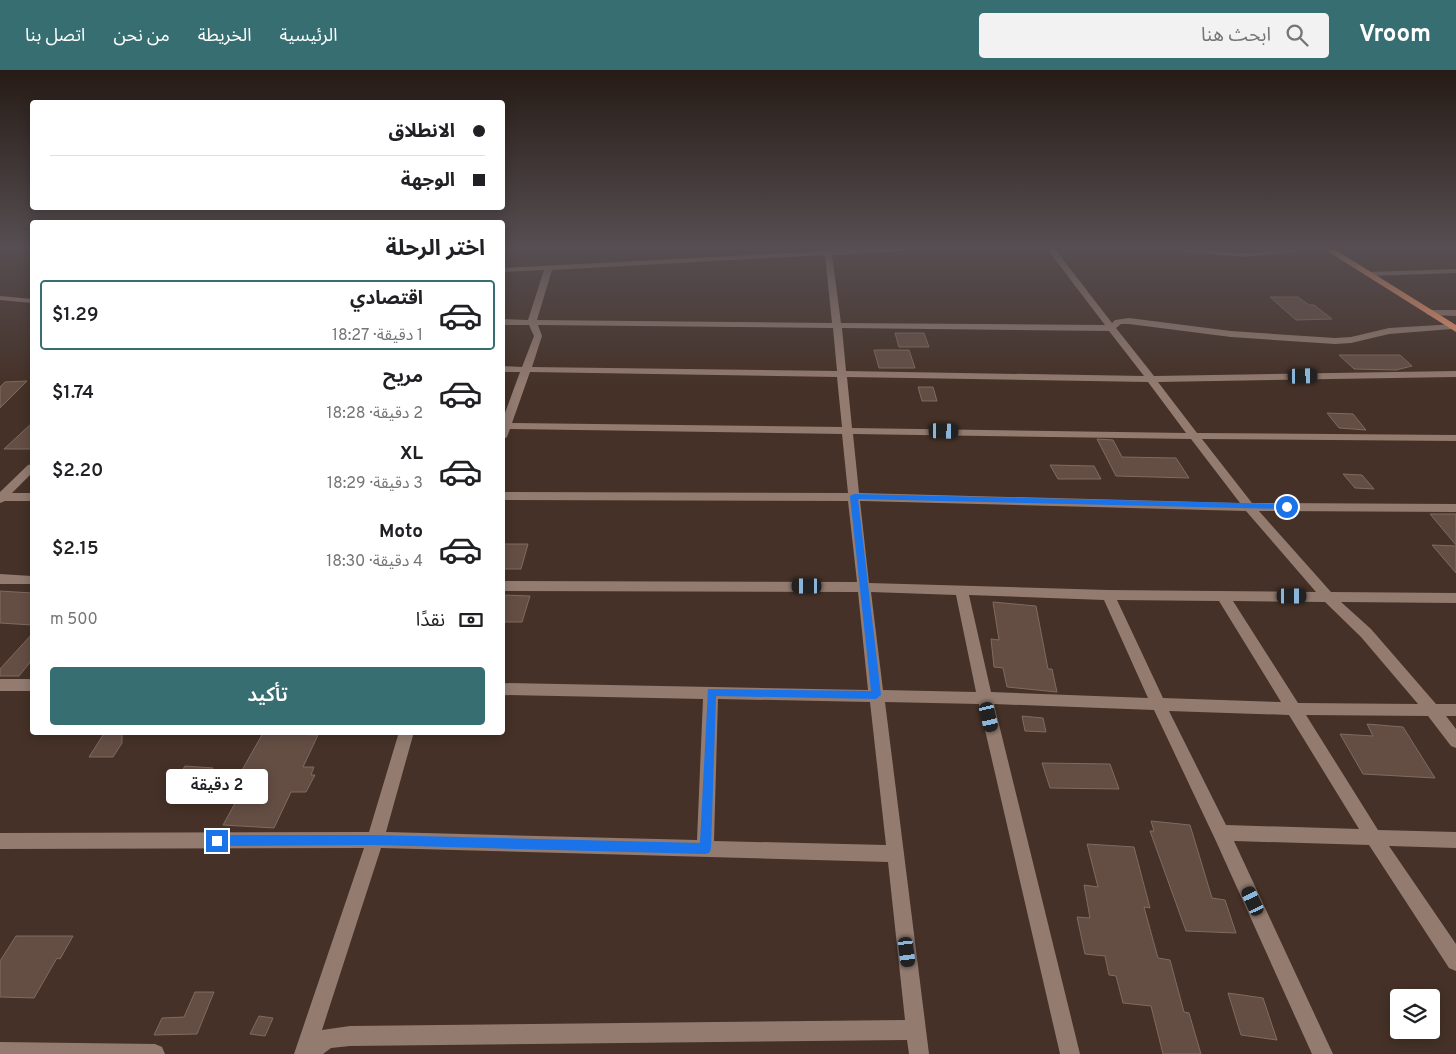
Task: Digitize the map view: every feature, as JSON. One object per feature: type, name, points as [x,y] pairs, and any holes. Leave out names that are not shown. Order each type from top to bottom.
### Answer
[{"type":"highway","points":[[1402,295],[1454,328]]},
{"type":"street","points":[[505,424],[527,370],[538,336],[532,322],[540,295]]},
{"type":"street","points":[[834,295],[876,695],[919,1054]]},
{"type":"street","points":[[1086,295],[1249,507],[1326,596],[1366,633],[1456,741]]},
{"type":"street","points":[[0,298],[30,300]]},
{"type":"street","points":[[1431,313],[1456,313]]},
{"type":"street","points":[[505,322],[1112,328],[1118,322],[1143,322],[1232,334],[1335,341],[1351,340],[1389,331],[1454,328]]},
{"type":"street","points":[[505,369],[841,376],[1151,379],[1456,374]]},
{"type":"street","points":[[505,426],[847,429],[1196,437],[1456,438]]},
{"type":"street","points":[[1,498],[30,469]]},
{"type":"street","points":[[505,496],[854,496],[1249,507],[1456,508]]},
{"type":"street","points":[[1,498],[30,497]]},
{"type":"street","points":[[0,579],[30,580]]},
{"type":"street","points":[[505,586],[864,587],[1108,595],[1456,598]]},
{"type":"street","points":[[962,589],[984,698],[1070,1054]]},
{"type":"street","points":[[1108,595],[1323,1054]]},
{"type":"street","points":[[1223,596],[1374,838],[1456,961]]},
{"type":"street","points":[[0,685],[30,685]]},
{"type":"street","points":[[505,689],[876,695],[1295,709],[1456,710]]},
{"type":"street","points":[[705,849],[711,692]]},
{"type":"street","points":[[305,1054],[375,840],[406,735]]},
{"type":"street","points":[[1221,833],[1456,840]]},
{"type":"street","points":[[0,841],[375,840],[896,854]]},
{"type":"street","points":[[305,1054],[327,1038],[350,1036],[916,1030]]},
{"type":"street","points":[[0,1052],[155,1054]]},
{"type":"building","points":[[1270,297],[1298,297],[1309,305],[1314,305],[1332,319],[1296,320]]},
{"type":"building","points":[[895,333],[924,333],[929,347],[899,347]]},
{"type":"building","points":[[874,350],[909,350],[915,368],[879,368]]},
{"type":"building","points":[[1339,355],[1400,355],[1412,366],[1396,370],[1354,369]]},
{"type":"building","points":[[27,381],[0,408],[0,387],[5,382]]},
{"type":"building","points":[[918,387],[933,387],[937,401],[922,401]]},
{"type":"building","points":[[1327,413],[1353,414],[1366,430],[1339,428]]},
{"type":"building","points":[[30,425],[30,449],[4,449]]},
{"type":"building","points":[[1097,439],[1113,440],[1122,457],[1176,458],[1189,478],[1116,476]]},
{"type":"building","points":[[1050,465],[1094,466],[1101,479],[1058,479]]},
{"type":"building","points":[[1343,474],[1362,475],[1374,489],[1355,488]]},
{"type":"building","points":[[1430,514],[1456,514],[1456,545]]},
{"type":"building","points":[[505,544],[528,544],[521,569],[505,569]]},
{"type":"building","points":[[1432,545],[1456,546],[1456,573]]},
{"type":"building","points":[[0,591],[30,593],[30,625],[0,623]]},
{"type":"building","points":[[505,595],[530,596],[522,622],[505,622]]},
{"type":"building","points":[[993,602],[1036,606],[1048,669],[1052,669],[1057,692],[1007,687],[1003,668],[994,667],[991,639],[999,640]]},
{"type":"building","points":[[30,636],[30,662],[19,676],[0,676],[0,669]]},
{"type":"building","points":[[1022,716],[1043,718],[1046,732],[1025,731]]},
{"type":"building","points":[[1367,724],[1403,727],[1435,778],[1363,774],[1340,734],[1373,736]]},
{"type":"building","points":[[103,735],[122,735],[122,743],[113,757],[89,757]]},
{"type":"building","points":[[262,735],[318,735],[303,767],[314,767],[311,775],[315,775],[306,792],[291,792],[274,828],[223,825],[244,787],[233,786]]},
{"type":"building","points":[[1042,763],[1110,764],[1119,789],[1050,788]]},
{"type":"building","points":[[185,766],[213,768],[205,782],[176,780]]},
{"type":"building","points":[[1151,821],[1190,825],[1212,898],[1225,900],[1236,933],[1186,931],[1150,831],[1154,831]]},
{"type":"building","points":[[1087,844],[1134,847],[1150,908],[1144,907],[1158,958],[1170,960],[1184,1012],[1189,1013],[1201,1054],[1163,1054],[1151,1006],[1123,1003],[1116,976],[1109,975],[1105,956],[1085,954],[1077,917],[1090,918],[1084,885],[1098,887]]},
{"type":"building","points":[[16,936],[73,936],[60,959],[57,958],[34,998],[0,997],[0,961]]},
{"type":"building","points":[[195,992],[214,992],[197,1034],[154,1035],[162,1018],[184,1017]]},
{"type":"building","points":[[1228,993],[1263,998],[1277,1040],[1241,1035]]},
{"type":"building","points":[[259,1016],[273,1018],[265,1036],[250,1034]]},
{"type":"route","points":[[217,841],[375,840],[705,849],[711,692],[876,695],[854,496],[1287,507]]}]
